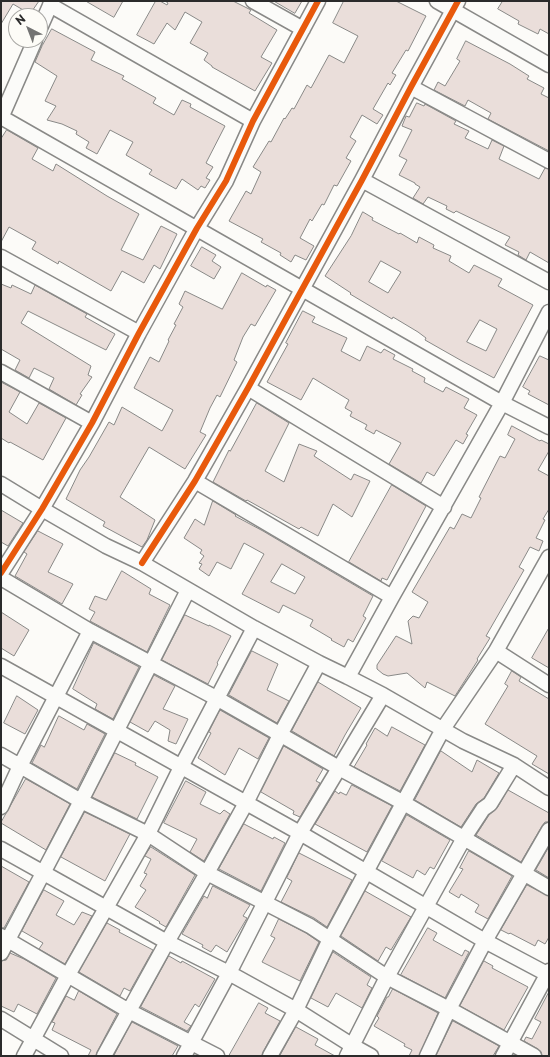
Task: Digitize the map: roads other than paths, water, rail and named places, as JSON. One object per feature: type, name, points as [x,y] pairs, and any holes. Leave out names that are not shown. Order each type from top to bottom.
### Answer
[{"type":"street","points":[[253,1],[303,29]]},
{"type":"street","points":[[1,573],[6,555],[42,509],[92,423],[139,333],[197,228],[226,181],[254,121],[318,1]]},
{"type":"street","points":[[437,1],[455,6],[549,65]]},
{"type":"street","points":[[51,3],[254,121]]},
{"type":"street","points":[[142,564],[195,481],[248,388],[455,6]]},
{"type":"street","points":[[31,48],[1,117],[502,403],[549,427]]},
{"type":"street","points":[[411,87],[549,161]]},
{"type":"street","points":[[362,180],[549,282]]},
{"type":"street","points":[[1,257],[139,333]]},
{"type":"street","points":[[348,677],[502,403],[549,312]]},
{"type":"street","points":[[1,372],[92,423]]},
{"type":"street","points":[[248,388],[444,507]]},
{"type":"street","points":[[195,481],[392,597]]},
{"type":"street","points":[[1,484],[106,546],[142,564],[254,628],[382,695],[463,741],[514,765],[549,788]]},
{"type":"street","points":[[270,1056],[296,1010],[330,940],[402,802],[443,729],[496,651],[549,557]]},
{"type":"street","points":[[1,578],[90,631],[218,699],[402,802],[549,888]]},
{"type":"street","points":[[1,953],[4,938],[44,872],[82,801],[188,590]]},
{"type":"street","points":[[24,1056],[148,834],[181,767],[254,628]]},
{"type":"street","points":[[1,806],[90,631]]},
{"type":"street","points":[[496,651],[549,685]]},
{"type":"street","points":[[104,1056],[167,942],[208,873],[319,663]]},
{"type":"street","points":[[1,666],[300,833],[484,941],[548,973],[506,1050]]},
{"type":"street","points":[[184,1056],[229,973],[300,833],[382,695]]},
{"type":"street","points":[[1,755],[82,801],[148,834],[208,873],[310,926],[387,977],[449,1009],[506,1050],[534,1056]]},
{"type":"street","points":[[350,1051],[387,977],[464,838],[483,809],[490,804],[514,765]]},
{"type":"street","points":[[427,1056],[484,941],[549,830]]},
{"type":"street","points":[[1,849],[167,942],[229,973],[296,1010],[350,1051],[371,1056]]},
{"type":"street","points":[[4,938],[129,1010],[217,1056]]},
{"type":"street","points":[[1,1019],[60,1056]]}]
